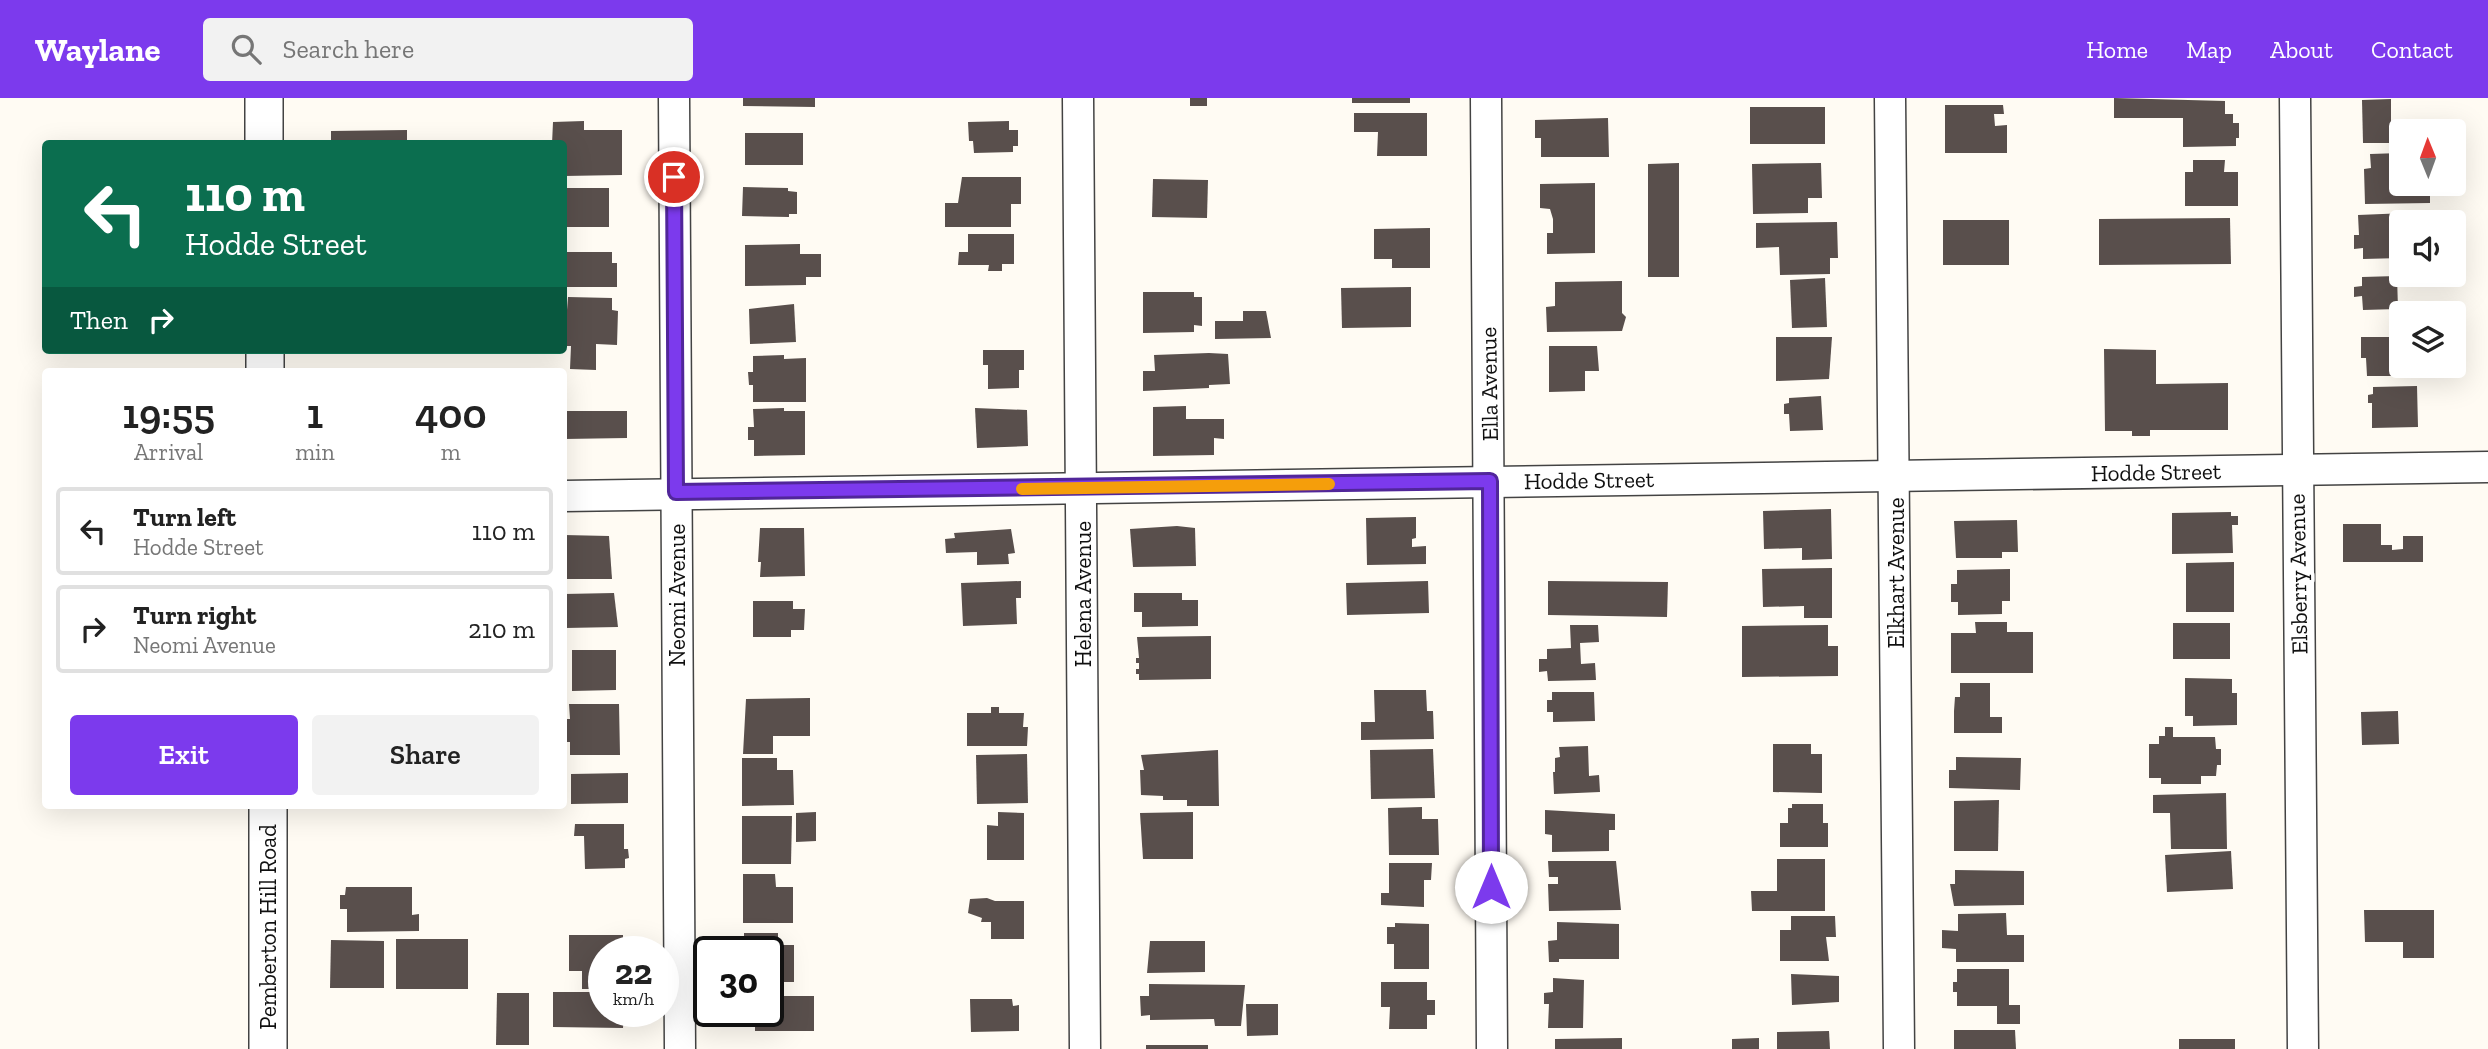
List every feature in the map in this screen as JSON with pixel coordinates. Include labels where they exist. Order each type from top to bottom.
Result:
[{"type":"street","points":[[264,98],[264,140]]},
{"type":"street","name":"Neomi Avenue","points":[[674,98],[680,1049]]},
{"type":"street","name":"Helena Avenue","points":[[1078,98],[1085,1049]]},
{"type":"street","name":"Ella Avenue","points":[[1486,98],[1492,1049]]},
{"type":"street","name":"Elkhart Avenue","points":[[1890,98],[1899,1049]]},
{"type":"street","name":"Elsberry Avenue","points":[[2295,98],[2302,1049]]},
{"type":"street","name":"Hodde Street","points":[[567,496],[676,492],[2488,467]]},
{"type":"street","name":"Pemberton Hill Road","points":[[268,809],[268,1049]]},
{"type":"building","points":[[743,98],[815,98],[815,107],[743,106]]},
{"type":"building","points":[[1190,98],[1207,98],[1207,106],[1190,106]]},
{"type":"building","points":[[1352,98],[1410,98],[1410,103],[1352,103]]},
{"type":"building","points":[[2114,98],[2225,101],[2225,114],[2233,114],[2233,123],[2239,123],[2239,138],[2236,138],[2236,146],[2183,147],[2183,118],[2114,118]]},
{"type":"building","points":[[2391,99],[2389,143],[2363,143],[2362,100]]},
{"type":"building","points":[[1945,105],[2003,105],[2004,114],[1994,114],[1995,126],[2007,125],[2007,153],[1945,153]]},
{"type":"building","points":[[1750,107],[1825,107],[1825,144],[1750,144]]},
{"type":"building","points":[[1354,113],[1427,113],[1427,156],[1377,156],[1378,132],[1354,132]]},
{"type":"building","points":[[1608,118],[1609,157],[1541,157],[1541,138],[1535,138],[1535,120]]},
{"type":"building","points":[[584,121],[584,130],[622,130],[622,175],[567,176],[567,140],[552,140],[553,122]]},
{"type":"building","points":[[1009,121],[1009,130],[1018,130],[1018,146],[1013,146],[1013,152],[974,153],[973,141],[969,141],[968,122]]},
{"type":"building","points":[[407,130],[407,140],[331,140],[331,131]]},
{"type":"building","points":[[745,133],[803,133],[803,165],[745,165]]},
{"type":"building","points":[[2389,153],[2389,196],[2430,196],[2430,203],[2365,204],[2364,169],[2371,168],[2370,154]]},
{"type":"building","points":[[2193,160],[2225,160],[2224,172],[2238,172],[2238,206],[2185,206],[2185,172],[2193,172]]},
{"type":"building","points":[[1679,163],[1679,277],[1648,277],[1648,164]]},
{"type":"building","points":[[1821,163],[1822,198],[1808,198],[1808,213],[1753,214],[1752,164]]},
{"type":"building","points":[[962,177],[1021,177],[1021,204],[1011,204],[1011,227],[945,227],[945,203],[958,203]]},
{"type":"building","points":[[1153,179],[1208,180],[1207,218],[1152,217]]},
{"type":"building","points":[[1595,183],[1595,253],[1547,254],[1547,233],[1553,233],[1553,219],[1550,209],[1540,208],[1540,184]]},
{"type":"building","points":[[743,187],[788,188],[788,191],[797,192],[797,214],[789,214],[789,217],[742,216]]},
{"type":"building","points":[[567,188],[609,188],[609,227],[567,227]]},
{"type":"building","points":[[2389,214],[2389,258],[2363,259],[2363,248],[2354,249],[2354,235],[2359,235],[2358,215]]},
{"type":"building","points":[[2230,218],[2231,264],[2099,265],[2099,219]]},
{"type":"building","points":[[1943,220],[2009,220],[2009,265],[1943,265]]},
{"type":"building","points":[[1837,222],[1838,258],[1830,258],[1830,274],[1780,275],[1779,247],[1756,248],[1756,223]]},
{"type":"building","points":[[1430,228],[1430,268],[1392,268],[1392,259],[1374,259],[1374,229]]},
{"type":"building","points":[[968,234],[1014,234],[1014,264],[1002,264],[1002,271],[988,271],[989,265],[958,265],[959,252],[968,252]]},
{"type":"building","points":[[800,244],[800,254],[821,254],[821,277],[806,277],[806,285],[745,286],[745,245]]},
{"type":"building","points":[[567,252],[612,252],[612,263],[617,263],[617,287],[567,287]]},
{"type":"building","points":[[2389,276],[2389,287],[2397,287],[2398,301],[2389,301],[2389,309],[2363,310],[2362,296],[2354,297],[2354,287],[2362,286],[2362,277]]},
{"type":"building","points":[[1825,278],[1827,327],[1792,328],[1790,280]]},
{"type":"building","points":[[1622,281],[1622,313],[1626,317],[1622,331],[1547,332],[1546,307],[1555,306],[1555,282]]},
{"type":"building","points":[[1411,287],[1411,327],[1342,328],[1341,288]]},
{"type":"building","points":[[1143,292],[1194,292],[1194,297],[1202,297],[1202,326],[1194,325],[1194,332],[1143,333]]},
{"type":"building","points":[[568,297],[612,298],[612,310],[618,311],[617,345],[596,344],[596,370],[570,369],[571,346],[567,346]]},
{"type":"building","points":[[794,304],[796,342],[750,344],[749,309]]},
{"type":"building","points":[[1243,311],[1266,311],[1271,338],[1215,339],[1215,321],[1243,321]]},
{"type":"building","points":[[1776,337],[1832,337],[1829,379],[1776,381]]},
{"type":"building","points":[[2361,337],[2389,337],[2389,376],[2367,376],[2366,358],[2361,358]]},
{"type":"building","points":[[1549,346],[1597,346],[1599,371],[1585,371],[1585,391],[1549,392]]},
{"type":"building","points":[[2104,349],[2156,350],[2156,384],[2228,383],[2228,430],[2150,430],[2150,436],[2132,436],[2132,431],[2105,431]]},
{"type":"building","points":[[983,350],[1024,350],[1024,370],[1019,370],[1019,388],[988,389],[988,365],[983,365]]},
{"type":"building","points":[[1228,354],[1230,384],[1209,385],[1209,388],[1143,391],[1143,371],[1155,371],[1154,355]]},
{"type":"building","points":[[784,355],[784,359],[806,358],[806,402],[753,402],[753,385],[749,385],[748,372],[753,372],[753,356]]},
{"type":"building","points":[[2417,386],[2418,427],[2372,428],[2372,403],[2368,403],[2368,395],[2373,394],[2373,387]]},
{"type":"building","points":[[1821,396],[1823,430],[1790,431],[1789,414],[1784,414],[1784,404],[1789,403],[1789,398]]},
{"type":"building","points":[[1186,406],[1186,419],[1224,419],[1224,439],[1214,438],[1214,455],[1153,456],[1153,407]]},
{"type":"building","points":[[784,408],[784,411],[805,411],[805,455],[754,456],[754,440],[748,440],[748,427],[754,427],[753,409]]},
{"type":"building","points":[[975,408],[1027,410],[1028,446],[977,448]]},
{"type":"building","points":[[567,411],[627,411],[627,438],[567,439]]},
{"type":"building","points":[[1831,509],[1832,559],[1802,560],[1802,548],[1764,549],[1763,511]]},
{"type":"building","points":[[2231,512],[2231,516],[2238,516],[2238,525],[2232,525],[2233,553],[2172,554],[2172,513]]},
{"type":"building","points":[[1416,517],[1416,538],[1412,539],[1412,547],[1426,546],[1426,564],[1367,565],[1366,518]]},
{"type":"building","points":[[2017,520],[2018,552],[2002,552],[2002,558],[1956,558],[1954,521]]},
{"type":"building","points":[[2343,524],[2381,524],[2381,545],[2392,545],[2392,550],[2403,549],[2403,536],[2423,536],[2423,562],[2343,562]]},
{"type":"building","points":[[1177,526],[1195,528],[1196,566],[1133,567],[1130,529]]},
{"type":"building","points":[[760,528],[804,528],[805,576],[760,577]]},
{"type":"building","points":[[1011,529],[1015,553],[1008,554],[1009,564],[977,565],[977,552],[946,553],[945,539],[955,538],[954,533]]},
{"type":"building","points":[[567,535],[609,536],[612,579],[567,579]]},
{"type":"building","points":[[2234,562],[2234,612],[2186,612],[2186,563]]},
{"type":"building","points":[[1832,568],[1832,618],[1804,618],[1804,606],[1763,607],[1762,569]]},
{"type":"building","points":[[2010,569],[2010,601],[2002,601],[2002,614],[1958,615],[1958,602],[1951,602],[1951,584],[1957,584],[1957,570]]},
{"type":"building","points":[[1021,581],[1021,598],[1016,598],[1017,624],[963,626],[961,583]]},
{"type":"building","points":[[1428,581],[1429,613],[1347,615],[1346,583]]},
{"type":"building","points":[[1548,581],[1668,582],[1667,617],[1548,615]]},
{"type":"building","points":[[614,593],[618,627],[567,628],[567,594]]},
{"type":"building","points":[[1134,593],[1182,593],[1182,600],[1198,600],[1198,626],[1142,627],[1142,612],[1134,612]]},
{"type":"building","points":[[753,601],[793,601],[793,609],[805,609],[804,630],[791,630],[791,637],[753,637]]},
{"type":"building","points":[[1975,622],[2007,622],[2007,632],[2033,632],[2033,673],[1951,673],[1951,633],[1976,633]]},
{"type":"building","points":[[2173,623],[2230,623],[2230,659],[2173,659]]},
{"type":"building","points":[[1570,625],[1598,625],[1599,642],[1580,643],[1581,664],[1595,663],[1596,680],[1548,681],[1547,671],[1539,672],[1539,659],[1547,659],[1547,649],[1571,648]]},
{"type":"building","points":[[1828,625],[1828,646],[1838,646],[1838,676],[1742,677],[1742,626]]},
{"type":"building","points":[[1211,636],[1211,679],[1139,680],[1139,674],[1136,674],[1136,669],[1139,669],[1139,663],[1136,663],[1136,658],[1139,658],[1137,637]]},
{"type":"building","points":[[572,650],[616,650],[616,690],[572,691]]},
{"type":"building","points":[[2185,678],[2232,679],[2232,693],[2237,693],[2237,725],[2193,726],[2193,716],[2185,716]]},
{"type":"building","points":[[1960,683],[1990,683],[1990,717],[2002,717],[2002,733],[1954,733],[1955,697],[1960,697]]},
{"type":"building","points":[[1374,690],[1426,690],[1427,711],[1433,711],[1434,739],[1361,740],[1361,722],[1375,722]]},
{"type":"building","points":[[1552,692],[1594,692],[1595,721],[1553,722],[1553,712],[1547,712],[1547,700],[1552,700]]},
{"type":"building","points":[[810,698],[810,736],[773,736],[773,754],[743,754],[746,699]]},
{"type":"building","points":[[569,704],[619,704],[620,755],[570,755],[567,719],[570,719]]},
{"type":"building","points":[[991,707],[999,707],[999,713],[1024,713],[1023,727],[1028,727],[1027,746],[967,746],[967,713],[991,713]]},
{"type":"building","points":[[2398,711],[2399,744],[2362,745],[2361,712]]},
{"type":"building","points":[[2165,727],[2173,727],[2173,737],[2215,737],[2216,749],[2221,749],[2221,765],[2217,765],[2216,776],[2201,776],[2201,784],[2161,784],[2161,778],[2149,778],[2149,744],[2159,744],[2159,736],[2165,736]]},
{"type":"building","points":[[1773,744],[1811,744],[1811,754],[1822,754],[1822,793],[1773,792]]},
{"type":"building","points":[[1588,746],[1589,776],[1599,775],[1600,792],[1554,794],[1553,772],[1555,758],[1560,757],[1559,747]]},
{"type":"building","points":[[1433,749],[1435,798],[1371,799],[1370,750]]},
{"type":"building","points":[[1218,750],[1219,806],[1187,806],[1187,800],[1163,800],[1163,796],[1141,795],[1140,770],[1144,770],[1141,755]]},
{"type":"building","points":[[1027,754],[1028,803],[977,804],[976,755]]},
{"type":"building","points":[[1956,757],[2021,758],[2020,790],[1949,788],[1949,770],[1956,770]]},
{"type":"building","points":[[742,758],[777,758],[777,770],[793,770],[794,805],[742,806]]},
{"type":"building","points":[[628,773],[628,803],[571,804],[571,774]]},
{"type":"building","points":[[2226,793],[2227,849],[2171,849],[2170,813],[2153,813],[2153,795]]},
{"type":"building","points":[[1999,800],[1998,851],[1954,851],[1954,801]]},
{"type":"building","points":[[1792,804],[1823,804],[1823,823],[1828,823],[1828,847],[1780,847],[1780,823],[1788,823],[1788,808],[1792,808]]},
{"type":"building","points":[[1422,807],[1422,819],[1438,819],[1439,855],[1389,855],[1388,808]]},
{"type":"building","points":[[1545,810],[1615,814],[1615,830],[1609,830],[1609,851],[1552,852],[1552,835],[1545,834]]},
{"type":"building","points":[[816,812],[816,841],[796,842],[796,813]]},
{"type":"building","points":[[998,812],[1024,813],[1024,860],[987,860],[987,825],[998,826]]},
{"type":"building","points":[[1193,812],[1193,859],[1143,859],[1140,813]]},
{"type":"building","points":[[742,816],[792,816],[791,864],[742,864]]},
{"type":"building","points":[[575,824],[624,824],[624,849],[628,849],[629,858],[625,859],[625,868],[585,869],[584,836],[574,836]]},
{"type":"building","points":[[2231,851],[2233,889],[2167,892],[2165,855]]},
{"type":"building","points":[[1777,859],[1825,859],[1825,911],[1752,911],[1751,891],[1777,891]]},
{"type":"building","points":[[1548,861],[1616,861],[1621,910],[1549,911],[1548,884],[1558,884],[1558,877],[1549,877]]},
{"type":"building","points":[[1389,863],[1432,863],[1431,880],[1424,880],[1424,907],[1381,905],[1381,893],[1389,893]]},
{"type":"building","points":[[1955,870],[2024,871],[2024,905],[1954,906],[1950,884],[1955,884]]},
{"type":"building","points":[[743,874],[775,874],[776,887],[793,887],[793,923],[743,923]]},
{"type":"building","points":[[346,887],[412,887],[412,915],[419,914],[419,931],[347,932],[347,909],[340,909],[340,895],[345,895]]},
{"type":"building","points":[[987,898],[995,901],[1024,901],[1024,939],[991,939],[991,922],[981,922],[982,918],[968,913],[970,899]]},
{"type":"building","points":[[2364,910],[2434,910],[2434,958],[2403,958],[2403,942],[2365,942]]},
{"type":"building","points":[[2006,913],[2007,935],[2024,935],[2024,962],[1956,962],[1956,949],[1942,948],[1942,930],[1958,931],[1958,914]]},
{"type":"building","points":[[1791,916],[1835,916],[1836,937],[1826,937],[1829,961],[1780,961],[1780,930],[1791,930]]},
{"type":"building","points":[[1557,922],[1619,924],[1619,959],[1559,959],[1559,962],[1549,962],[1548,941],[1557,940]]},
{"type":"building","points":[[1395,923],[1429,924],[1429,969],[1394,969],[1394,944],[1387,944],[1387,927],[1395,927]]},
{"type":"building","points":[[744,933],[778,933],[778,936],[744,936]]},
{"type":"building","points":[[569,935],[623,935],[588,936],[588,989],[582,989],[582,971],[569,971]]},
{"type":"building","points":[[396,939],[468,939],[468,989],[396,989]]},
{"type":"building","points":[[331,940],[384,941],[384,988],[330,988]]},
{"type":"building","points":[[1150,941],[1205,941],[1205,972],[1147,973]]},
{"type":"building","points":[[784,945],[794,945],[794,982],[784,982]]},
{"type":"building","points":[[1957,969],[2009,969],[2009,1005],[2020,1005],[2020,1024],[1997,1024],[1997,1006],[1957,1006],[1957,992],[1953,992],[1953,982],[1957,982]]},
{"type":"building","points":[[1791,974],[1839,976],[1839,1002],[1792,1005]]},
{"type":"building","points":[[1553,978],[1584,980],[1583,1028],[1548,1028],[1549,1004],[1544,1004],[1544,993],[1553,992]]},
{"type":"building","points":[[1381,982],[1427,982],[1427,1000],[1435,1000],[1435,1015],[1427,1015],[1427,1029],[1389,1029],[1390,1007],[1381,1007]]},
{"type":"building","points":[[1149,984],[1245,985],[1241,1026],[1215,1026],[1214,1019],[1150,1020],[1150,1015],[1141,1016],[1140,996],[1149,996]]},
{"type":"building","points":[[553,992],[588,992],[588,1027],[623,1027],[623,1028],[553,1027]]},
{"type":"building","points":[[497,993],[529,993],[529,1045],[496,1045]]},
{"type":"building","points":[[784,996],[814,996],[814,1031],[755,1031],[755,1027],[784,1027]]},
{"type":"building","points":[[970,999],[1012,999],[1013,1006],[1019,1005],[1019,1031],[971,1032]]},
{"type":"building","points":[[1246,1004],[1278,1004],[1278,1035],[1247,1036]]},
{"type":"building","points":[[1954,1030],[2015,1030],[2016,1049],[1954,1049]]},
{"type":"building","points":[[1829,1031],[1830,1049],[1777,1049],[1777,1032]]},
{"type":"building","points":[[1622,1038],[1622,1049],[1555,1049],[1555,1039]]},
{"type":"building","points":[[1759,1038],[1759,1049],[1732,1049],[1732,1039]]},
{"type":"building","points":[[2179,1039],[2235,1039],[2235,1049],[2179,1049]]},
{"type":"building","points":[[1146,1045],[1208,1045],[1208,1049],[1146,1049]]},
{"type":"slow traffic","points":[[1022,489],[1329,484]]},
{"type":"route","points":[[674,177],[676,492],[1490,481],[1491,887]]}]
